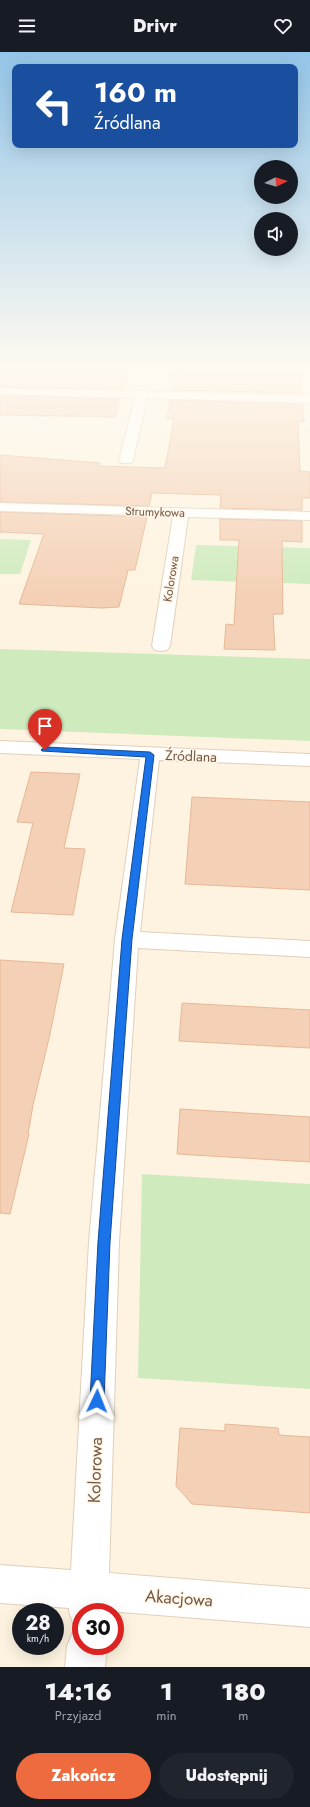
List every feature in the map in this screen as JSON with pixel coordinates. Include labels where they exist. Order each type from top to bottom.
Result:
[{"type":"street","points":[[126,460],[130,444]]},
{"type":"street","name":"Strumykowa","points":[[0,507],[310,516]]},
{"type":"street","name":"Kolorowa","points":[[161,646],[181,512]]},
{"type":"street","name":"Źródlana","points":[[0,747],[150,755],[310,760]]},
{"type":"street","name":"Kolorowa","points":[[89,1602],[104,1242],[127,939],[150,755]]},
{"type":"street","points":[[127,939],[310,949]]},
{"type":"street","name":"Akacjowa","points":[[0,1584],[89,1602],[310,1608]]},
{"type":"street","points":[[86,1667],[87,1655]]},
{"type":"green space","points":[[0,539],[31,540],[20,574],[0,574]]},
{"type":"green space","points":[[196,545],[310,548],[310,584],[191,580]]},
{"type":"green space","points":[[0,649],[310,659],[310,741],[0,729]]},
{"type":"green space","points":[[142,1174],[310,1184],[310,1389],[138,1378]]},
{"type":"building","points":[[169,444],[299,444],[300,471],[310,472],[310,498],[302,498],[302,510],[220,508],[221,495],[152,493],[149,506],[0,502],[0,455],[100,463],[99,466],[165,468]]},
{"type":"building","points":[[0,512],[147,517],[135,570],[128,570],[119,607],[102,608],[19,604],[44,534],[0,532]]},
{"type":"building","points":[[220,519],[302,521],[302,542],[282,541],[283,614],[273,614],[275,650],[224,649],[226,624],[234,625],[239,540],[220,540]]},
{"type":"building","points":[[31,772],[80,774],[64,848],[85,849],[73,915],[11,912],[33,823],[17,822]]},
{"type":"building","points":[[192,797],[310,802],[310,890],[185,884]]},
{"type":"building","points":[[0,960],[64,964],[50,1034],[33,1105],[29,1134],[10,1214],[0,1213]]},
{"type":"building","points":[[182,1003],[310,1010],[310,1048],[179,1041]]},
{"type":"building","points":[[180,1109],[310,1117],[310,1162],[177,1154]]},
{"type":"building","points":[[225,1424],[278,1428],[279,1435],[310,1437],[310,1513],[192,1504],[176,1486],[180,1428],[225,1431]]},
{"type":"route","points":[[45,750],[150,755],[127,939],[104,1242],[97,1401]]}]
